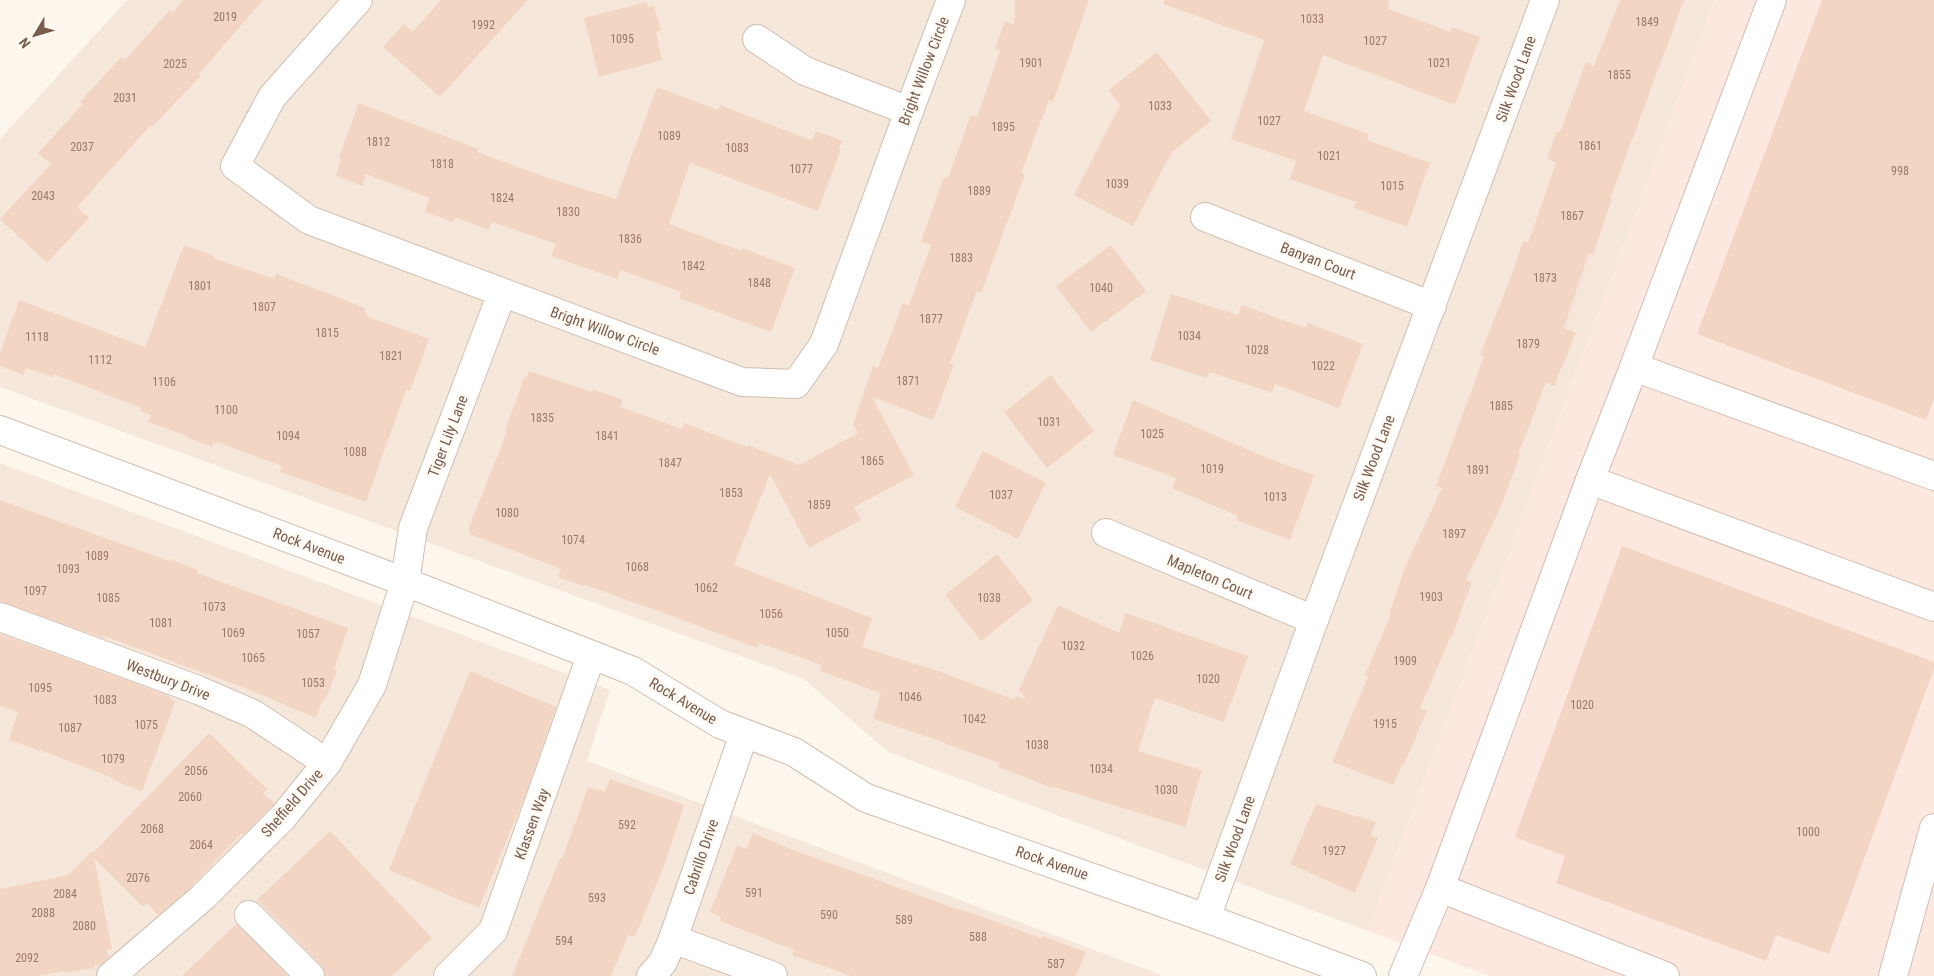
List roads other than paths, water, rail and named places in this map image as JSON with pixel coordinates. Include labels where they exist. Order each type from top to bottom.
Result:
[{"type":"street","name":"Bright Willow Circle","points":[[358,0],[272,97],[235,166],[309,220],[742,382],[796,384],[824,344],[908,112],[951,0]]},
{"type":"street","name":"Silk Wood Lane","points":[[1206,918],[1314,620],[1545,0]]},
{"type":"street","points":[[1402,976],[1440,888],[1590,480],[1772,0]]},
{"type":"street","points":[[756,39],[805,71],[908,112]]},
{"type":"street","name":"Banyan Court","points":[[1205,217],[1432,306]]},
{"type":"street","name":"Tiger Lily Lane","points":[[404,582],[413,528],[502,293]]},
{"type":"street","points":[[1634,367],[1934,476]]},
{"type":"street","name":"Rock Avenue","points":[[0,430],[404,582],[633,671],[720,724],[794,752],[866,798],[1206,918],[1362,976]]},
{"type":"street","points":[[1590,480],[1934,607]]},
{"type":"street","name":"Mapleton Court","points":[[1106,533],[1314,620]]},
{"type":"street","name":"Sheffield Drive","points":[[111,976],[210,890],[284,817],[327,763],[372,685],[404,582]]},
{"type":"street","name":"Westbury Drive","points":[[0,616],[198,690],[253,714],[327,763]]},
{"type":"street","name":"Klassen Way","points":[[448,976],[494,931],[591,656]]},
{"type":"street","name":"Cabrillo Drive","points":[[651,976],[663,962],[673,938],[744,734]]},
{"type":"street","points":[[1893,976],[1934,828]]},
{"type":"street","points":[[1440,888],[1665,976]]},
{"type":"street","points":[[249,915],[310,976]]},
{"type":"street","points":[[673,938],[773,976]]}]
